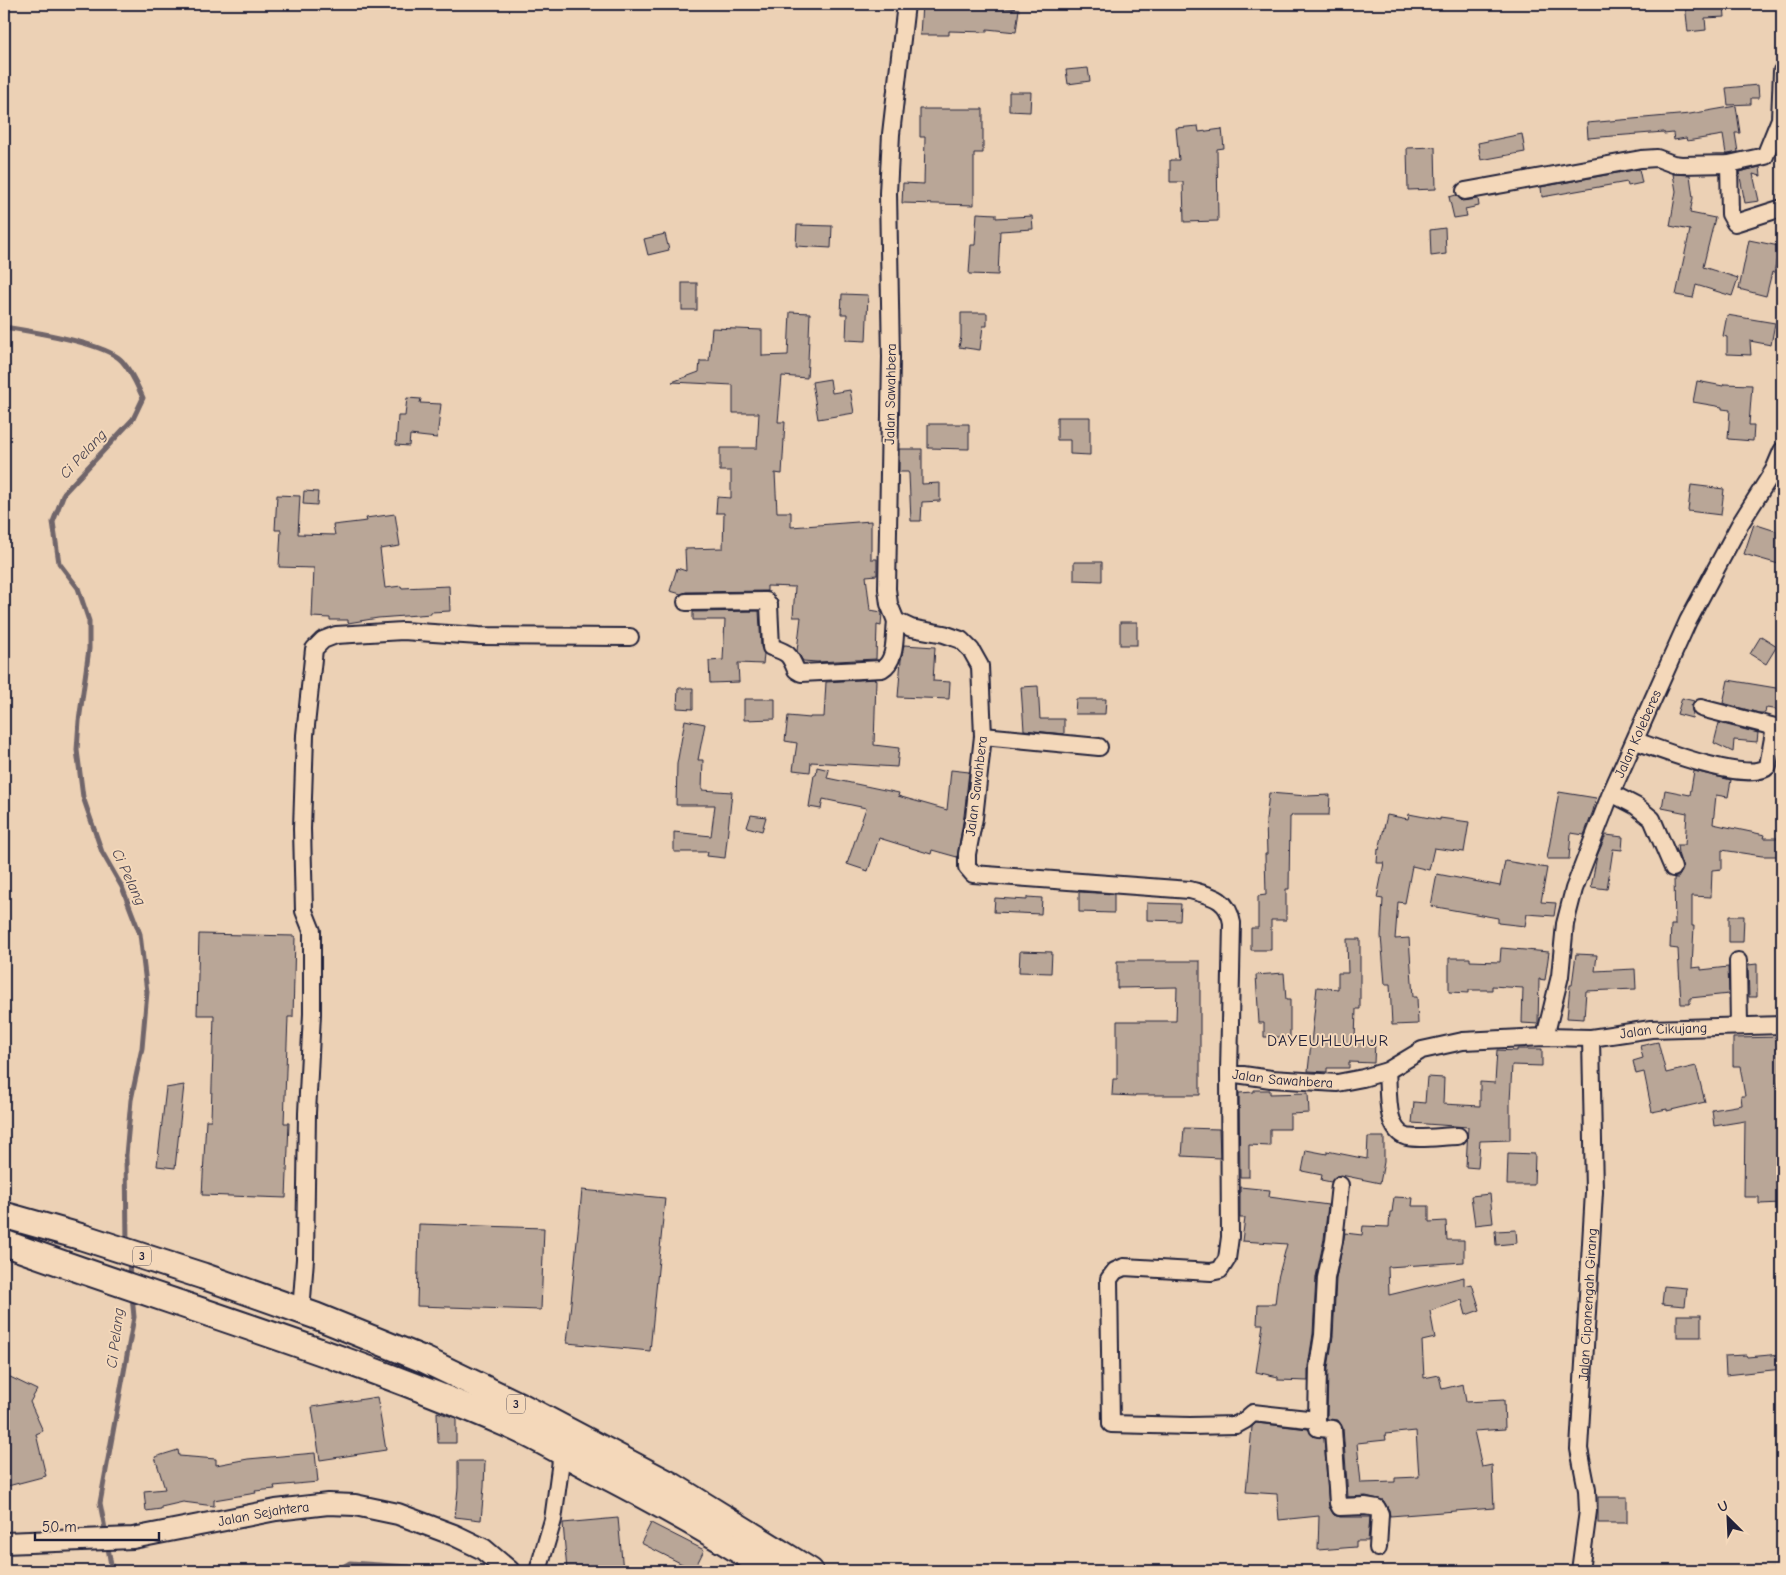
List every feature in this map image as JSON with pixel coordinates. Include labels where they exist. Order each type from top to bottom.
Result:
[{"type":"main road","name":"3","points":[[4,1215],[82,1237],[203,1276],[316,1316],[425,1360],[523,1407],[665,1494],[810,1571]]},
{"type":"main road","name":"3","points":[[4,1243],[75,1269],[196,1308],[418,1388],[512,1427],[562,1453],[665,1494],[772,1571]]},
{"type":"street","name":"Jalan Sawahbera","points":[[906,4],[891,134],[888,194],[891,357],[887,589],[889,604],[896,621],[911,628],[944,634],[961,640],[971,650],[980,666],[983,736],[974,818],[967,854],[967,867],[972,874],[1190,890],[1218,898],[1225,905],[1232,923],[1230,1073],[1270,1079],[1338,1083],[1363,1078],[1387,1070],[1422,1050],[1434,1047],[1463,1042],[1545,1037]]},
{"type":"street","points":[[1465,191],[1641,159],[1657,158],[1681,165],[1729,164],[1762,157],[1767,152],[1780,119],[1782,72]]},
{"type":"street","points":[[1729,164],[1730,214],[1736,223],[1780,209]]},
{"type":"street","name":"Jalan Koleberes","points":[[1545,1037],[1560,976],[1565,924],[1574,889],[1611,793],[1636,741],[1688,621],[1740,524],[1774,470],[1782,451]]},
{"type":"street","points":[[686,602],[766,601],[769,605],[771,647],[787,652],[796,670],[801,673],[882,669],[890,662],[893,652],[896,621]]},
{"type":"street","points":[[301,1312],[305,1259],[312,1014],[312,931],[304,911],[302,829],[305,735],[314,649],[323,640],[336,635],[403,631],[479,636],[630,637]]},
{"type":"street","points":[[1636,741],[1706,765],[1748,772],[1762,770],[1768,766],[1779,727],[1701,708]]},
{"type":"street","points":[[983,736],[1100,747]]},
{"type":"street","points":[[1611,793],[1636,806],[1652,820],[1673,868]]},
{"type":"street","points":[[1738,961],[1739,1025]]},
{"type":"street","name":"Jalan Cikujang","points":[[1545,1037],[1591,1038],[1651,1029],[1782,1025]]},
{"type":"street","name":"Jalan Cipanengah Girang","points":[[1580,1571],[1588,1511],[1587,1490],[1579,1449],[1594,1192],[1591,1038]]},
{"type":"street","points":[[1387,1070],[1391,1122],[1397,1131],[1407,1137],[1458,1136]]},
{"type":"street","points":[[1230,1073],[1230,1237],[1228,1259],[1220,1270],[1211,1272],[1124,1267],[1114,1271],[1109,1279],[1111,1424],[1236,1425],[1254,1413],[1316,1420]]},
{"type":"street","points":[[1340,1185],[1334,1241],[1326,1278],[1323,1335],[1318,1367],[1316,1420],[1318,1428],[1333,1429],[1338,1504],[1340,1507],[1365,1506],[1377,1508],[1380,1514],[1378,1548]]},
{"type":"street","points":[[538,1571],[553,1520],[562,1453]]},
{"type":"street","name":"Jalan Sejahtera","points":[[4,1543],[133,1538],[276,1510],[328,1504],[355,1505],[398,1514],[454,1535],[483,1549],[509,1571]]},
{"type":"building","points":[[922,4],[988,4],[988,6],[1019,9],[1016,32],[987,29],[987,32],[949,31],[949,35],[920,35]]},
{"type":"building","points":[[1685,4],[1724,4],[1725,17],[1705,18],[1706,30],[1688,32]]},
{"type":"building","points":[[1088,68],[1090,81],[1068,84],[1066,70]]},
{"type":"building","points":[[1758,85],[1759,98],[1751,98],[1751,104],[1728,105],[1726,88]]},
{"type":"building","points":[[1009,92],[1031,92],[1030,112],[1009,111]]},
{"type":"building","points":[[1736,106],[1740,133],[1735,133],[1738,152],[1726,154],[1723,135],[1687,141],[1686,138],[1674,140],[1673,133],[1664,134],[1664,132],[1588,138],[1587,123],[1690,114]]},
{"type":"building","points":[[920,109],[983,109],[983,153],[974,153],[974,205],[902,203],[903,183],[924,184],[925,137],[920,137]]},
{"type":"building","points":[[1198,126],[1199,132],[1222,129],[1224,148],[1217,149],[1218,221],[1184,222],[1183,182],[1170,182],[1170,160],[1179,160],[1176,128]]},
{"type":"building","points":[[1522,134],[1525,152],[1481,160],[1478,143]]},
{"type":"building","points":[[1435,147],[1436,189],[1408,190],[1407,148]]},
{"type":"building","points":[[1760,167],[1761,176],[1753,174],[1759,201],[1745,203],[1739,172]]},
{"type":"building","points":[[1639,169],[1642,183],[1628,186],[1627,182],[1542,197],[1541,187]]},
{"type":"building","points":[[1673,174],[1690,175],[1693,198],[1690,213],[1715,218],[1703,267],[1738,278],[1732,296],[1696,285],[1693,298],[1676,295],[1690,230],[1670,226],[1676,191]]},
{"type":"building","points":[[1456,195],[1462,201],[1478,199],[1479,206],[1465,209],[1467,216],[1454,218],[1449,197]]},
{"type":"building","points":[[977,213],[996,214],[996,218],[1032,216],[1033,229],[1000,231],[998,275],[969,274],[971,245],[975,245]]},
{"type":"building","points":[[797,225],[832,226],[831,248],[796,246]]},
{"type":"building","points":[[1445,228],[1446,254],[1431,256],[1430,230]]},
{"type":"building","points":[[665,234],[669,250],[648,255],[644,239]]},
{"type":"building","points":[[1749,240],[1779,246],[1774,273],[1772,272],[1766,296],[1739,289]]},
{"type":"building","points":[[682,283],[697,283],[697,310],[682,310]]},
{"type":"building","points":[[842,294],[868,295],[866,341],[846,340],[847,314],[841,314]]},
{"type":"building","points":[[790,312],[810,313],[807,378],[782,376],[778,422],[785,422],[782,474],[775,473],[777,512],[791,512],[791,527],[871,521],[871,559],[877,559],[877,575],[866,576],[870,610],[882,612],[881,626],[877,625],[876,659],[803,661],[797,651],[801,617],[793,617],[795,587],[767,586],[767,591],[686,592],[681,594],[670,591],[677,568],[686,571],[685,549],[723,548],[724,513],[716,513],[717,497],[731,498],[731,471],[720,471],[720,448],[757,448],[759,413],[733,413],[733,385],[672,382],[699,372],[700,361],[709,361],[712,328],[762,330],[762,356],[788,355]]},
{"type":"building","points":[[961,313],[987,313],[987,326],[983,326],[980,350],[959,347]]},
{"type":"building","points":[[1727,315],[1775,323],[1771,345],[1750,341],[1751,355],[1727,354],[1727,337],[1723,336]]},
{"type":"building","points":[[830,379],[832,393],[850,390],[854,413],[818,419],[812,382]]},
{"type":"building","points":[[1697,381],[1723,386],[1724,384],[1752,385],[1749,425],[1754,425],[1753,441],[1728,439],[1730,410],[1693,402]]},
{"type":"building","points":[[407,398],[421,399],[420,403],[441,404],[437,438],[410,435],[409,446],[396,445],[398,416],[405,416]]},
{"type":"building","points":[[1057,417],[1090,417],[1090,455],[1070,454],[1070,440],[1057,440]]},
{"type":"building","points":[[928,424],[969,424],[969,449],[928,448]]},
{"type":"building","points":[[899,449],[922,449],[922,484],[940,483],[940,501],[922,502],[921,521],[911,521],[909,474],[908,472],[899,472]]},
{"type":"building","points":[[1691,485],[1724,489],[1721,515],[1688,511]]},
{"type":"building","points":[[304,491],[318,492],[317,505],[303,504]]},
{"type":"building","points":[[277,495],[300,496],[298,534],[335,535],[333,525],[367,521],[366,518],[395,514],[400,546],[380,549],[385,588],[449,586],[450,611],[348,623],[348,620],[312,617],[314,568],[279,567],[281,530],[275,530]]},
{"type":"building","points":[[1754,524],[1782,533],[1782,565],[1744,554]]},
{"type":"building","points":[[1074,562],[1102,562],[1102,581],[1074,580]]},
{"type":"building","points":[[759,611],[761,647],[764,654],[763,664],[738,663],[739,682],[710,683],[709,661],[723,660],[725,620],[693,620],[693,612]]},
{"type":"building","points":[[1120,622],[1137,622],[1137,645],[1120,645]]},
{"type":"building","points":[[1761,636],[1777,646],[1766,664],[1750,654]]},
{"type":"building","points":[[904,645],[935,647],[933,681],[950,682],[949,699],[898,697]]},
{"type":"building","points":[[876,679],[874,745],[899,748],[897,767],[811,762],[810,772],[793,770],[797,743],[785,741],[788,716],[824,717],[826,682]]},
{"type":"building","points":[[1728,680],[1782,689],[1782,710],[1766,708],[1765,713],[1759,713],[1723,703]]},
{"type":"building","points":[[1038,686],[1040,719],[1064,719],[1064,734],[1024,730],[1021,687]]},
{"type":"building","points":[[678,688],[693,688],[693,709],[677,708]]},
{"type":"building","points":[[1682,698],[1694,701],[1691,706],[1692,718],[1677,714]]},
{"type":"building","points":[[744,699],[775,699],[775,719],[744,720]]},
{"type":"building","points":[[1076,699],[1106,699],[1105,714],[1075,714]]},
{"type":"building","points":[[685,720],[705,724],[698,760],[703,760],[702,790],[732,792],[725,858],[707,856],[708,852],[674,852],[674,832],[711,836],[715,805],[676,805],[677,764]]},
{"type":"building","points":[[1719,723],[1758,733],[1757,742],[1734,740],[1733,752],[1714,743]]},
{"type":"building","points":[[817,767],[829,770],[827,778],[899,793],[898,796],[947,810],[951,770],[969,772],[957,857],[932,850],[931,854],[879,838],[868,871],[847,864],[866,808],[823,799],[821,809],[809,807]]},
{"type":"building","points":[[1694,771],[1731,780],[1728,797],[1716,795],[1713,824],[1765,835],[1764,838],[1782,838],[1782,856],[1762,856],[1722,850],[1722,869],[1712,870],[1711,897],[1692,896],[1692,926],[1694,926],[1692,968],[1701,967],[1701,970],[1728,967],[1729,994],[1690,998],[1690,1004],[1681,1004],[1678,949],[1670,948],[1671,925],[1675,925],[1674,878],[1678,878],[1683,869],[1677,845],[1685,845],[1687,813],[1662,808],[1665,790],[1690,795]]},
{"type":"building","points":[[1559,792],[1596,798],[1584,835],[1571,833],[1569,859],[1547,859]]},
{"type":"building","points":[[1269,793],[1307,796],[1330,795],[1329,815],[1292,815],[1290,817],[1289,889],[1286,889],[1286,920],[1271,920],[1271,950],[1251,950],[1251,928],[1258,928],[1258,896],[1266,895],[1266,820]]},
{"type":"building","points":[[1409,814],[1440,820],[1440,818],[1469,822],[1464,852],[1434,848],[1429,870],[1412,866],[1405,903],[1398,902],[1395,939],[1409,938],[1413,997],[1417,997],[1418,1024],[1392,1025],[1390,984],[1385,984],[1381,936],[1383,899],[1377,898],[1384,863],[1377,863],[1378,849],[1387,815],[1408,819]]},
{"type":"building","points":[[751,815],[766,817],[762,831],[747,827]]},
{"type":"building","points":[[1606,835],[1623,837],[1622,850],[1613,849],[1607,889],[1591,887],[1597,856]]},
{"type":"building","points":[[1505,861],[1547,868],[1541,902],[1556,903],[1554,916],[1527,914],[1525,926],[1498,923],[1498,918],[1431,906],[1437,874],[1500,886]]},
{"type":"building","points":[[1079,892],[1114,894],[1114,913],[1079,912]]},
{"type":"building","points":[[1027,897],[1042,898],[1041,914],[994,912],[995,898],[1027,900]]},
{"type":"building","points":[[1147,903],[1181,904],[1180,921],[1147,920]]},
{"type":"building","points":[[1729,916],[1744,916],[1743,942],[1729,942]]},
{"type":"building","points":[[199,934],[295,936],[293,1017],[288,1017],[284,1123],[289,1123],[286,1198],[202,1195],[206,1120],[211,1120],[214,1015],[197,1015]]},
{"type":"building","points":[[1347,939],[1360,939],[1360,1009],[1356,1009],[1355,1040],[1375,1041],[1374,1063],[1349,1062],[1349,1068],[1327,1068],[1327,1072],[1308,1071],[1317,987],[1338,989],[1338,973],[1348,973]]},
{"type":"building","points":[[1501,948],[1549,952],[1545,980],[1539,979],[1538,1024],[1522,1023],[1523,988],[1492,986],[1492,990],[1469,990],[1469,993],[1449,992],[1449,958],[1470,958],[1470,961],[1500,962]]},
{"type":"building","points":[[1020,951],[1052,952],[1051,973],[1019,972]]},
{"type":"building","points":[[1576,954],[1597,955],[1595,971],[1635,969],[1636,989],[1586,991],[1584,1019],[1567,1018],[1570,985],[1572,985]]},
{"type":"building","points":[[1117,961],[1200,961],[1200,1095],[1112,1095],[1113,1079],[1117,1079],[1117,1021],[1176,1021],[1177,987],[1117,988]]},
{"type":"building","points":[[1757,964],[1757,997],[1749,997],[1748,965]]},
{"type":"building","points":[[1284,973],[1286,1000],[1290,1000],[1290,1037],[1264,1037],[1264,1023],[1259,1023],[1256,975]]},
{"type":"building","points":[[1782,1037],[1782,1065],[1778,1087],[1782,1086],[1782,1134],[1779,1133],[1782,1203],[1759,1204],[1759,1197],[1744,1197],[1745,1121],[1714,1126],[1712,1110],[1742,1105],[1741,1096],[1745,1096],[1740,1066],[1733,1066],[1733,1038]]},
{"type":"building","points":[[1658,1042],[1666,1073],[1696,1066],[1705,1102],[1667,1111],[1667,1109],[1652,1112],[1644,1072],[1636,1074],[1633,1061],[1643,1058],[1640,1046]]},
{"type":"building","points":[[1517,1049],[1542,1049],[1542,1066],[1512,1065],[1510,1140],[1480,1141],[1478,1168],[1466,1167],[1468,1127],[1412,1123],[1414,1102],[1425,1103],[1427,1077],[1444,1078],[1443,1104],[1480,1106],[1480,1082],[1495,1083],[1497,1050],[1517,1051]]},
{"type":"building","points":[[184,1085],[175,1168],[157,1166],[166,1088]]},
{"type":"building","points":[[1254,1090],[1270,1090],[1270,1094],[1308,1093],[1309,1113],[1290,1114],[1290,1129],[1270,1129],[1270,1146],[1249,1145],[1249,1177],[1240,1177],[1239,1093],[1254,1092]]},
{"type":"building","points":[[1184,1128],[1219,1129],[1220,1158],[1182,1156]]},
{"type":"building","points":[[1368,1137],[1384,1137],[1384,1162],[1380,1183],[1341,1175],[1336,1176],[1331,1182],[1321,1180],[1322,1175],[1302,1171],[1306,1150],[1327,1154],[1327,1151],[1367,1159]]},
{"type":"building","points":[[1508,1153],[1535,1154],[1534,1185],[1507,1185]]},
{"type":"building","points":[[1240,1187],[1270,1190],[1269,1197],[1328,1205],[1324,1239],[1316,1277],[1308,1381],[1278,1380],[1278,1377],[1256,1372],[1263,1324],[1257,1324],[1258,1304],[1275,1304],[1278,1278],[1287,1244],[1242,1241],[1245,1218],[1240,1218]]},
{"type":"building","points":[[582,1190],[665,1198],[650,1351],[567,1343]]},
{"type":"building","points":[[1490,1194],[1493,1223],[1475,1225],[1471,1196]]},
{"type":"building","points":[[1394,1197],[1413,1198],[1412,1206],[1429,1206],[1429,1222],[1446,1221],[1447,1240],[1464,1240],[1464,1262],[1388,1267],[1389,1295],[1464,1277],[1464,1286],[1472,1284],[1480,1310],[1466,1315],[1462,1300],[1430,1311],[1435,1338],[1422,1341],[1424,1378],[1439,1375],[1442,1389],[1463,1384],[1466,1402],[1504,1400],[1505,1429],[1474,1431],[1482,1467],[1492,1465],[1494,1508],[1390,1516],[1383,1500],[1366,1496],[1348,1497],[1343,1428],[1338,1420],[1327,1419],[1328,1368],[1333,1336],[1336,1279],[1345,1233],[1362,1235],[1363,1226],[1389,1227],[1390,1212],[1392,1212]],"holes":[[[1416,1431],[1419,1477],[1395,1478],[1395,1482],[1361,1483],[1357,1443],[1386,1440],[1385,1434]]]},
{"type":"building","points":[[419,1224],[544,1228],[541,1310],[417,1306]]},
{"type":"building","points":[[1516,1230],[1517,1243],[1496,1245],[1495,1231]]},
{"type":"building","points":[[1664,1286],[1687,1288],[1685,1306],[1662,1304]]},
{"type":"building","points":[[1677,1315],[1701,1315],[1701,1337],[1677,1337]]},
{"type":"building","points":[[1782,1354],[1782,1369],[1726,1375],[1725,1356],[1746,1355],[1747,1357]]},
{"type":"building","points":[[4,1374],[37,1390],[30,1402],[43,1431],[36,1434],[46,1476],[4,1487]]},
{"type":"building","points":[[377,1397],[386,1450],[320,1460],[312,1407]]},
{"type":"building","points":[[437,1412],[456,1418],[456,1443],[438,1443]]},
{"type":"building","points":[[1256,1423],[1308,1429],[1313,1436],[1324,1438],[1329,1507],[1334,1515],[1340,1517],[1370,1517],[1368,1541],[1356,1541],[1356,1547],[1318,1550],[1319,1516],[1279,1520],[1277,1494],[1246,1492],[1252,1427]]},
{"type":"building","points":[[178,1450],[179,1456],[216,1459],[216,1465],[248,1459],[315,1453],[318,1482],[274,1486],[275,1489],[255,1491],[256,1493],[214,1500],[214,1506],[183,1502],[161,1507],[161,1509],[146,1511],[144,1491],[165,1489],[155,1457]]},
{"type":"building","points":[[458,1461],[485,1461],[481,1520],[455,1517]]},
{"type":"building","points":[[1598,1497],[1627,1497],[1627,1523],[1598,1523]]},
{"type":"building","points":[[618,1518],[623,1571],[567,1571],[563,1523]]},
{"type":"building","points":[[651,1523],[704,1550],[694,1570],[641,1543]]},
{"type":"waterway","name":"Ci Pelang","points":[[4,327],[84,343],[113,355],[122,361],[129,370],[143,398],[133,419],[64,493],[53,522],[59,563],[78,588],[89,621],[89,649],[77,750],[83,797],[102,852],[122,887],[140,934],[147,992],[142,1048],[131,1100],[126,1155],[127,1245]]},
{"type":"waterway","name":"Ci Pelang","points":[[129,1259],[130,1280]]},
{"type":"waterway","name":"Ci Pelang","points":[[106,1534],[100,1503],[134,1317],[132,1296]]},
{"type":"waterway","name":"Ci Pelang","points":[[107,1542],[112,1571]]},
{"type":"waterway","name":"Ci Pelang","points":[[336,1571],[350,1563],[409,1567],[411,1571]]},
{"type":"district","name":"DAYEUHLUHUR","points":[[1328,1040]]}]
